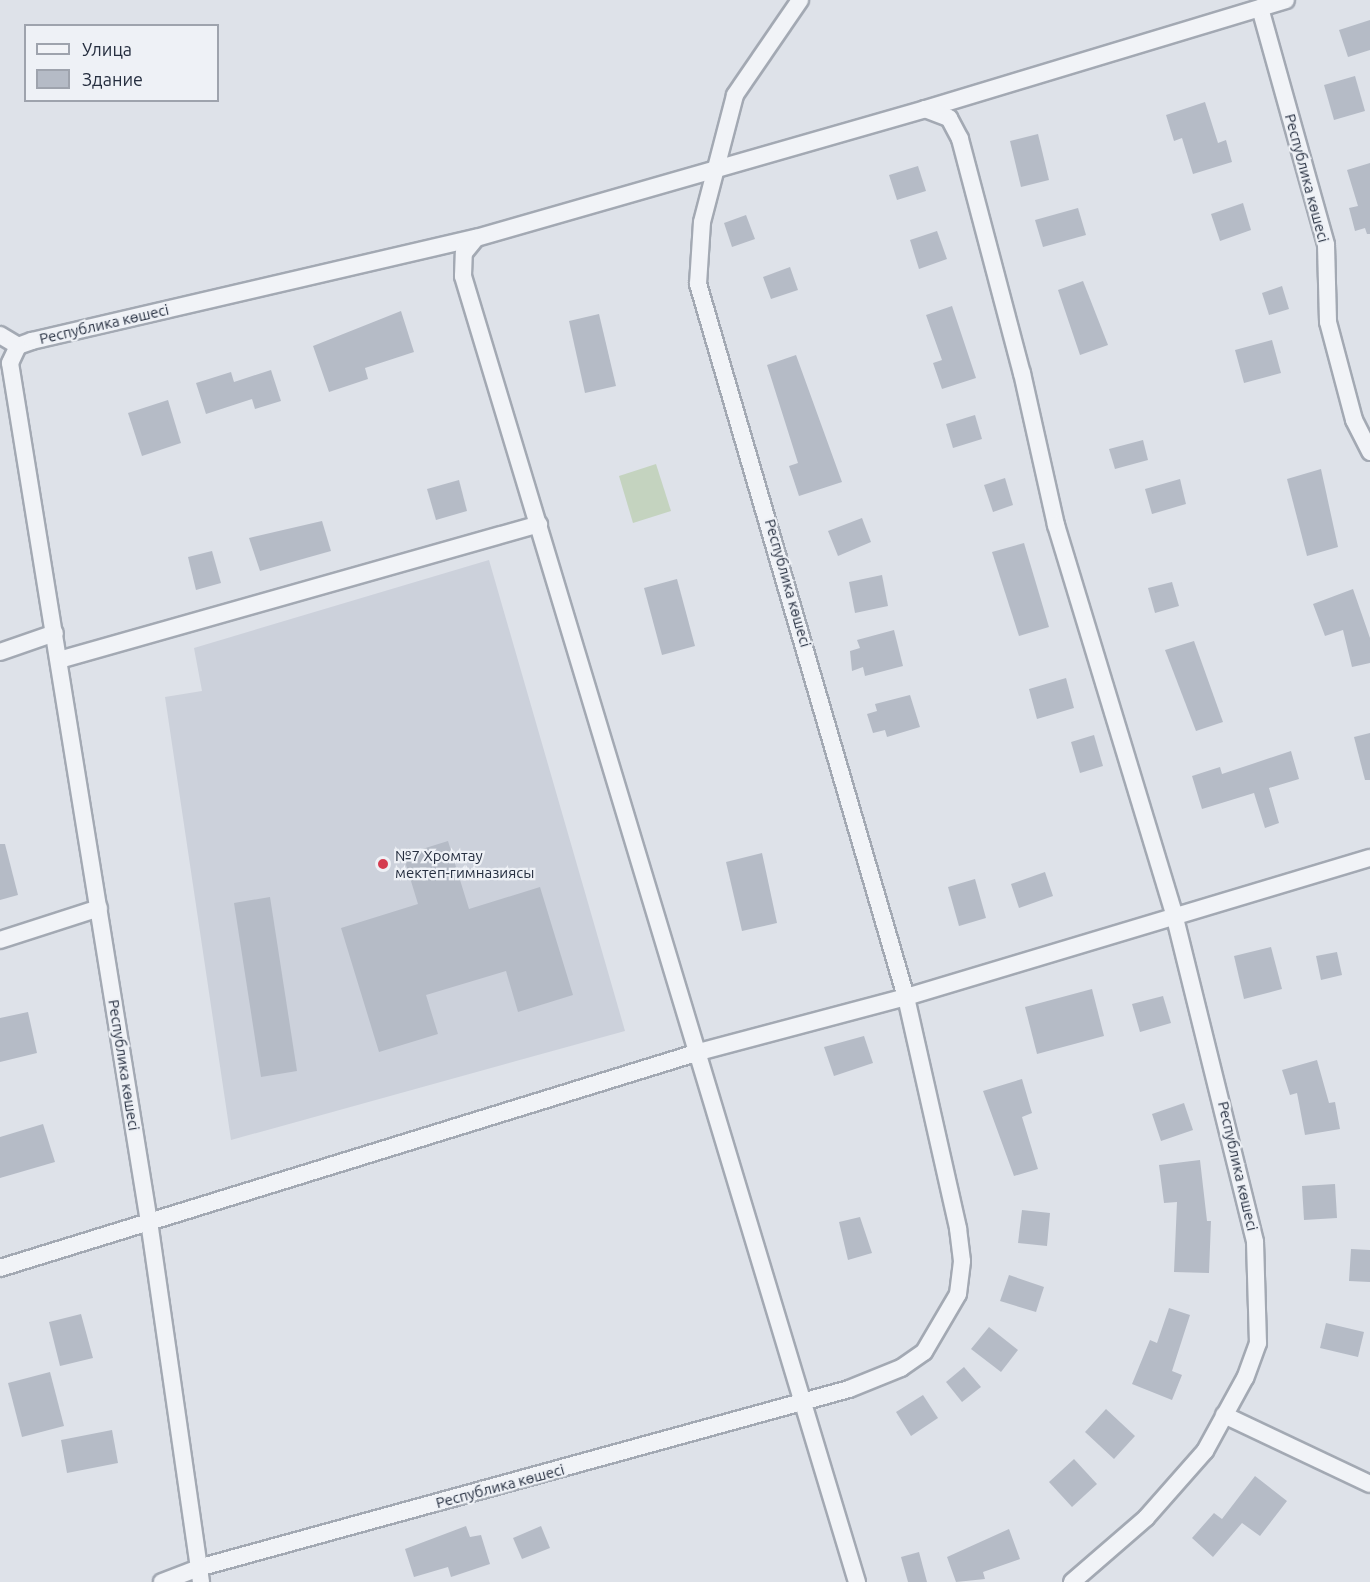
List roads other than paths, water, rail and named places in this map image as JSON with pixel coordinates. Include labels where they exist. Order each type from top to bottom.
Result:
[{"type":"street","name":"Республика көшесі","points":[[162,1582],[199,1575],[801,1404],[909,1363],[924,1352],[958,1294],[962,1261],[958,1228],[906,997],[698,284],[702,222],[714,167],[735,95],[800,0]]},
{"type":"street","points":[[714,167],[925,109],[1286,0]]},
{"type":"street","name":"Республика көшесі","points":[[1260,8],[1326,245],[1328,322],[1354,420],[1370,452]]},
{"type":"street","name":"Республика көшесі","points":[[925,109],[949,118],[960,139],[1022,373],[1056,525],[1174,914],[1255,1242],[1258,1343],[1205,1451],[1146,1518],[1072,1582]]},
{"type":"street","name":"Республика көшесі","points":[[199,1575],[149,1222],[10,363],[18,346],[476,238],[714,167]]},
{"type":"street","points":[[476,238],[464,252],[463,276],[699,1052],[801,1404],[857,1582]]},
{"type":"street","points":[[0,335],[18,346]]},
{"type":"street","points":[[59,660],[538,524]]},
{"type":"street","points":[[0,652],[55,633]]},
{"type":"street","points":[[0,1268],[699,1052],[906,997],[1174,914],[1370,858]]},
{"type":"street","points":[[0,940],[99,908]]},
{"type":"street","points":[[1224,1415],[1370,1484]]},
{"type":"place","name":"№7 Хромтау мектеп-гимназиясы","points":[[383,864]]}]
